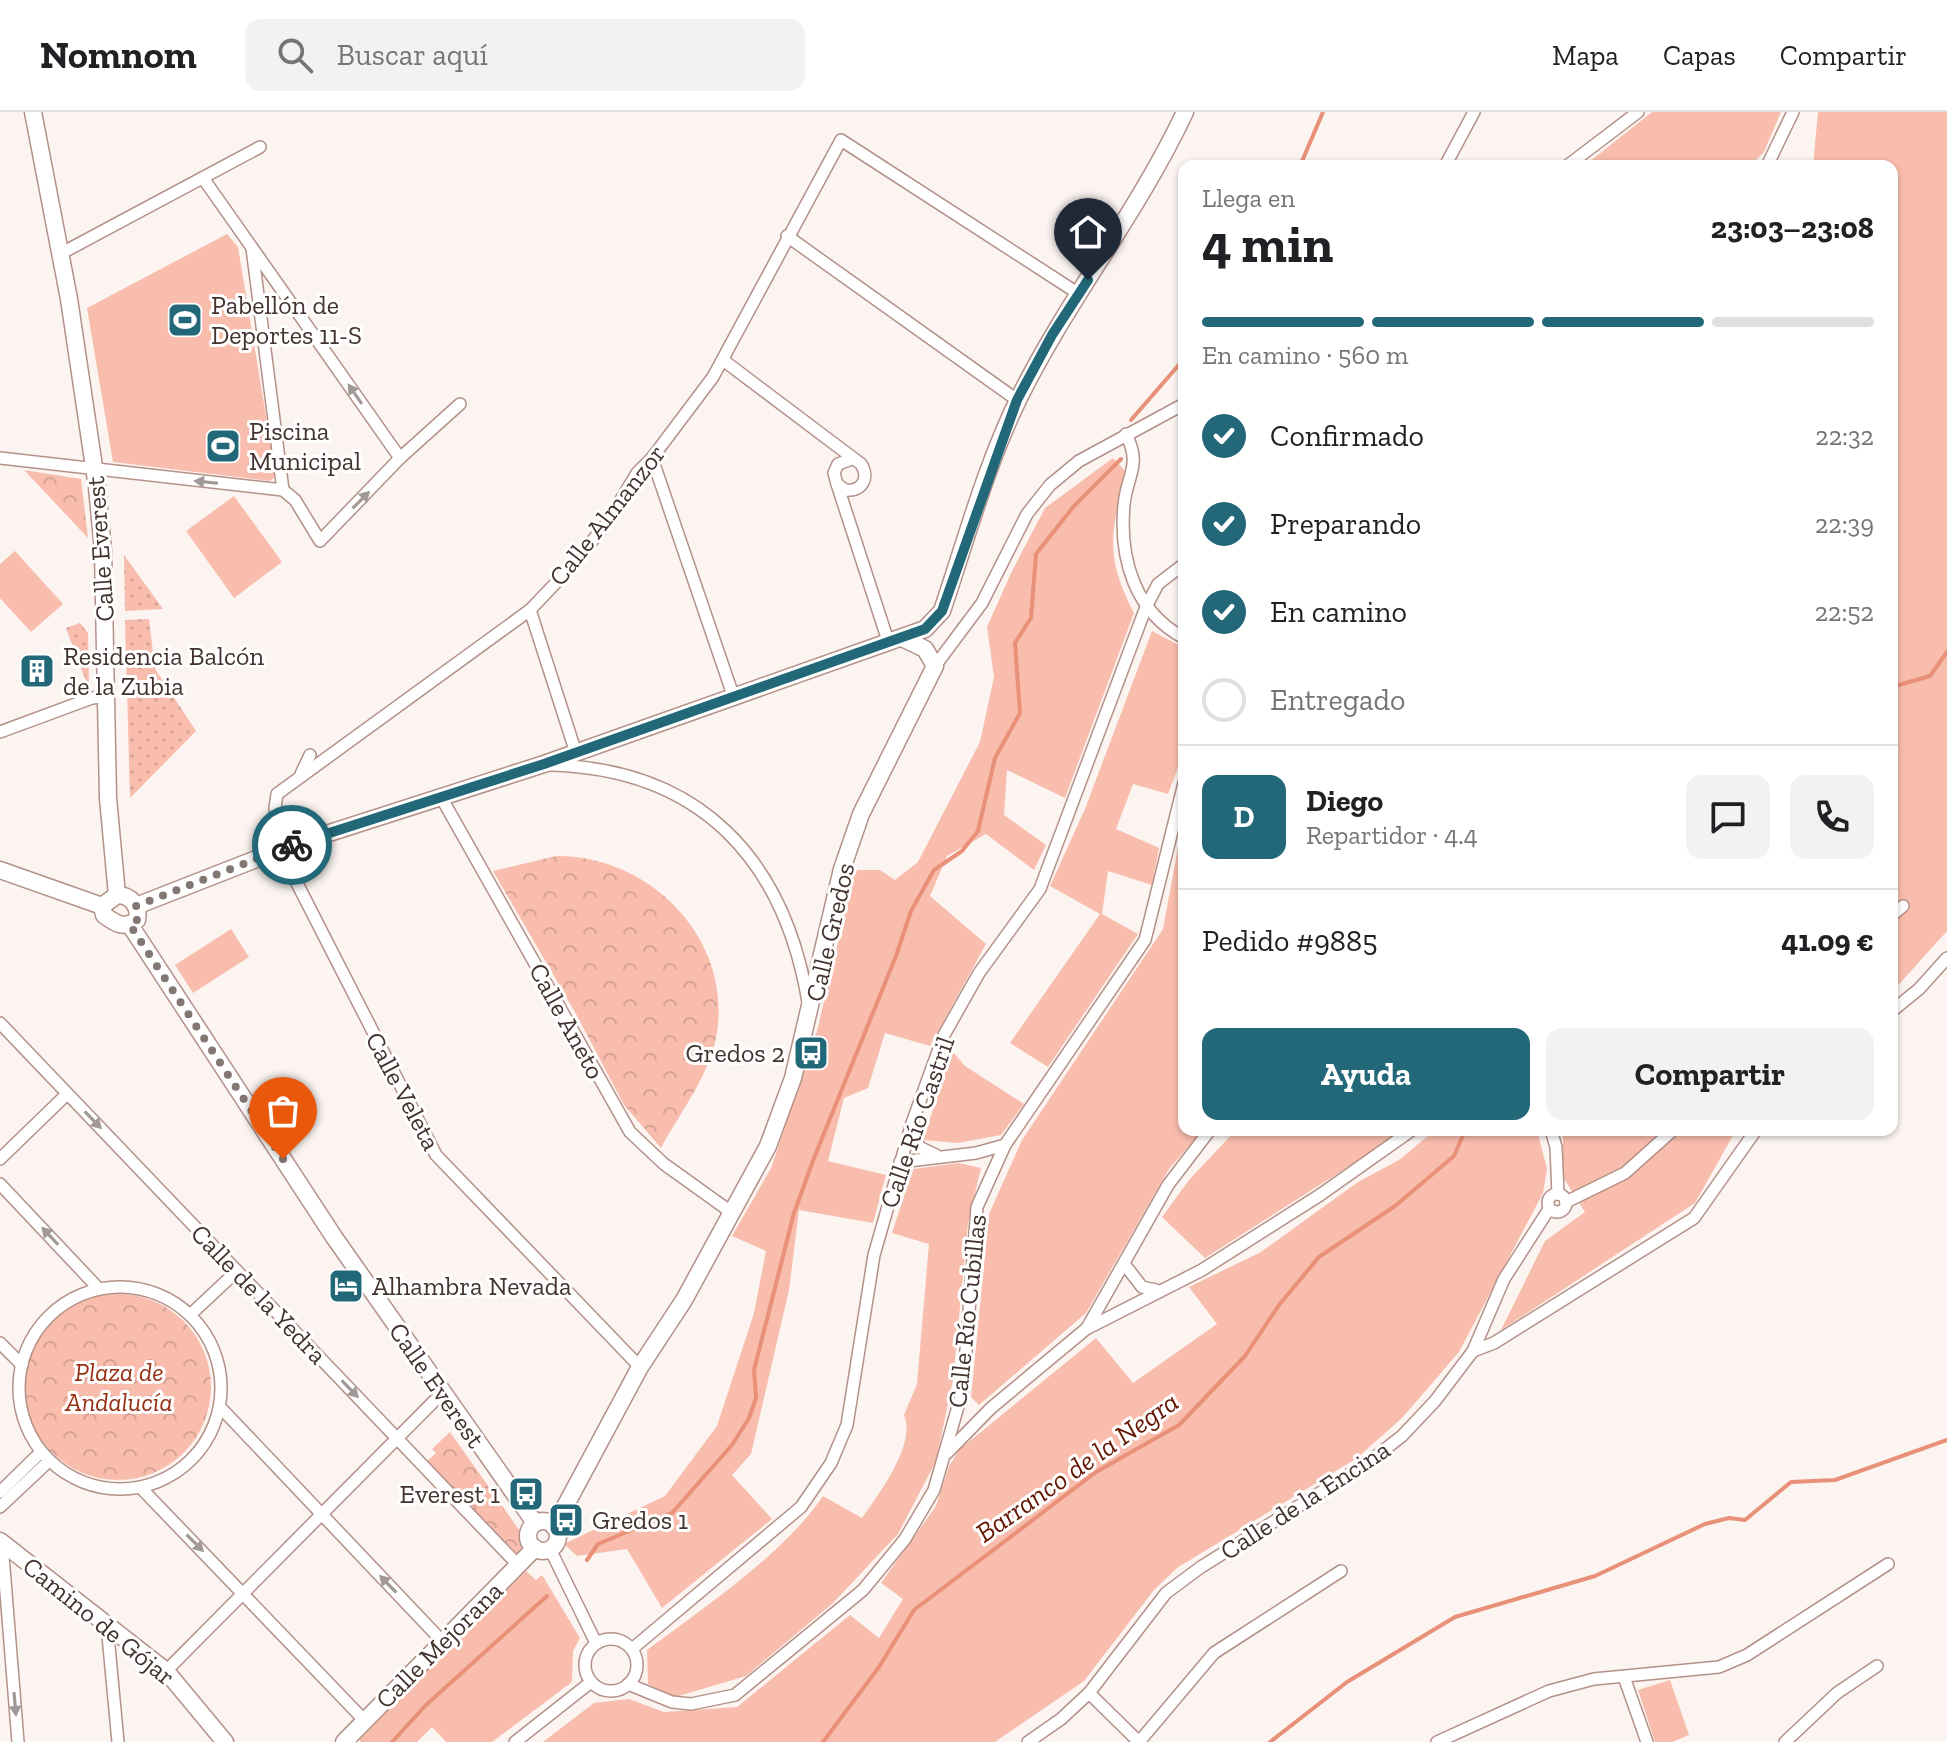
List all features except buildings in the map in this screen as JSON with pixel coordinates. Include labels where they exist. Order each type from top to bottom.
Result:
[{"type":"street","name":"Calle Everest","points":[[33,112],[60,254],[95,471],[103,551],[108,798],[117,895]]},
{"type":"street","points":[[136,906],[280,850],[544,764],[897,642],[925,629],[942,611],[1017,400],[1052,335],[1127,218],[1185,112]]},
{"type":"street","points":[[1448,160],[1474,112]]},
{"type":"street","points":[[1575,160],[1638,112]]},
{"type":"street","points":[[1770,160],[1793,112]]},
{"type":"street","name":"Calle Almanzor","points":[[280,850],[275,808],[277,794],[530,610],[607,523],[637,473],[652,458],[723,360],[841,140],[1079,294]]},
{"type":"street","points":[[60,254],[260,147]]},
{"type":"street","points":[[203,178],[400,458]]},
{"type":"street","points":[[787,236],[1017,400]]},
{"type":"street","points":[[252,248],[283,490]]},
{"type":"street","points":[[723,360],[845,449],[864,468],[864,483],[850,491],[837,484]]},
{"type":"street","points":[[0,458],[283,490],[295,500],[320,541],[400,458],[460,404]]},
{"type":"street","name":"Calle Gredos","points":[[554,1527],[640,1367],[684,1300],[768,1146],[793,1078],[811,1014],[842,869],[861,814],[935,666],[982,603],[1027,514],[1050,485],[1079,461],[1178,407]]},
{"type":"street","points":[[1126,434],[1135,452],[1124,503],[1124,539],[1129,574],[1146,607],[1165,628],[1178,635]]},
{"type":"street","points":[[652,458],[734,698]]},
{"type":"street","points":[[852,459],[842,461],[835,468],[837,484],[897,642]]},
{"type":"street","name":"Calle Río Castril","points":[[632,1649],[801,1507],[831,1463],[847,1425],[874,1255],[900,1162],[944,1035],[979,973],[1022,919],[1040,889],[1146,607],[1158,584],[1178,569]]},
{"type":"street","points":[[530,610],[576,753]]},
{"type":"street","points":[[897,642],[925,649],[935,666]]},
{"type":"street","points":[[0,732],[92,698],[106,697]]},
{"type":"street","points":[[299,778],[310,755]]},
{"type":"street","points":[[544,764],[590,766],[657,786],[709,813],[724,826],[759,868],[778,899],[803,972],[811,1014]]},
{"type":"street","name":"Calle Aneto","points":[[441,797],[630,1132],[664,1164],[731,1212]]},
{"type":"street","name":"Calle Río Cubillas","points":[[628,1684],[672,1702],[691,1704],[735,1695],[863,1590],[905,1539],[934,1490],[963,1389],[977,1207],[1005,1145],[1145,940],[1178,807]]},
{"type":"street","name":"Calle Veleta","points":[[280,850],[436,1155],[640,1367]]},
{"type":"street","points":[[0,870],[102,906]]},
{"type":"street","points":[[117,895],[131,899],[136,906],[137,920],[130,925],[113,922],[104,915],[102,906],[117,895]]},
{"type":"street","points":[[1898,910],[1903,906]]},
{"type":"street","name":"Calle Everest","points":[[130,925],[334,1237],[535,1523]]},
{"type":"street","points":[[1898,1006],[1919,989],[1947,958]]},
{"type":"street","name":"Calle de la Yedra","points":[[0,1023],[518,1565]]},
{"type":"street","points":[[0,1159],[67,1094]]},
{"type":"street","points":[[909,1134],[921,1148],[937,1156]]},
{"type":"street","points":[[1086,1329],[1168,1185],[1205,1136]]},
{"type":"street","points":[[944,1456],[991,1408],[1086,1329],[1215,1262],[1320,1195],[1404,1136]]},
{"type":"street","points":[[1553,1136],[1562,1198],[1625,1173],[1666,1136]]},
{"type":"street","points":[[1473,1351],[1494,1343],[1694,1218],[1752,1136]]},
{"type":"street","points":[[900,1162],[976,1153],[1005,1145]]},
{"type":"street","points":[[976,1153],[987,1160],[992,1173]]},
{"type":"street","points":[[0,1184],[99,1289]]},
{"type":"street","name":"Calle de la Encina","points":[[1028,1742],[1061,1719],[1089,1693],[1166,1593],[1201,1567],[1366,1464],[1402,1436],[1435,1401],[1473,1351],[1504,1279],[1549,1209],[1562,1211],[1562,1198]]},
{"type":"street","points":[[1125,1265],[1142,1287],[1156,1290]]},
{"type":"street","points":[[190,1315],[237,1271]]},
{"type":"street","points":[[132,1287],[163,1296],[190,1315],[213,1348],[219,1367],[220,1407],[212,1432],[198,1453],[180,1470],[141,1488],[99,1487],[79,1481],[45,1456],[26,1426],[21,1406],[22,1365],[30,1342],[44,1322],[62,1305],[99,1289],[132,1287]]},
{"type":"street","points":[[0,1343],[22,1365]]},
{"type":"street","points":[[166,1671],[442,1393]]},
{"type":"street","points":[[220,1407],[442,1641]]},
{"type":"street","points":[[0,1492],[45,1456]]},
{"type":"street","points":[[0,1507],[45,1456]]},
{"type":"street","points":[[141,1488],[243,1591],[354,1734]]},
{"type":"street","points":[[542,1548],[556,1541],[554,1527],[543,1521],[535,1523],[528,1536],[542,1548],[596,1643]]},
{"type":"street","points":[[1,1542],[18,1742]]},
{"type":"street","name":"Camino de Gójar","points":[[1,1542],[166,1671],[225,1742]]},
{"type":"street","name":"Calle Mejorana","points":[[354,1734],[518,1565],[542,1548]]},
{"type":"street","points":[[1437,1742],[1486,1717],[1549,1691],[1594,1679],[1719,1667],[1747,1655],[1888,1564]]},
{"type":"street","points":[[1089,1693],[1139,1742],[1214,1653],[1341,1571]]},
{"type":"street","points":[[107,1625],[118,1742]]},
{"type":"street","points":[[611,1638],[632,1649],[637,1663],[628,1684],[613,1691],[591,1682],[584,1665],[596,1643],[611,1638]]},
{"type":"street","points":[[1785,1742],[1837,1693],[1877,1666]]},
{"type":"street","points":[[1624,1677],[1647,1742]]},
{"type":"street","points":[[515,1742],[591,1682]]},
{"type":"green space","points":[[1652,112],[1781,112],[1764,152],[1756,160],[1592,160]]},
{"type":"green space","points":[[1818,112],[1947,112],[1947,931],[1898,985],[1898,160],[1814,160]]},
{"type":"green space","points":[[227,234],[238,247],[276,476],[270,481],[113,462],[87,308]]},
{"type":"green space","points":[[1113,458],[1126,472],[1114,528],[1114,559],[1124,593],[1134,613],[1065,798],[1007,770],[1004,815],[1046,845],[1034,870],[986,834],[947,856],[930,896],[986,944],[930,1046],[885,1033],[868,1088],[844,1098],[828,1161],[886,1175],[873,1223],[799,1210],[789,1290],[751,1454],[732,1475],[772,1519],[662,1608],[627,1549],[577,1556],[564,1544],[665,1496],[717,1426],[754,1313],[766,1251],[732,1236],[771,1168],[817,1031],[855,870],[880,870],[895,880],[918,862],[980,742],[994,677],[987,627],[1012,571],[1045,508]]},
{"type":"green space","points":[[24,470],[81,479],[88,538]]},
{"type":"green space","points":[[234,496],[282,562],[234,598],[186,531]]},
{"type":"green space","points":[[15,551],[63,604],[31,632],[0,598],[0,564]]},
{"type":"green space","points":[[124,555],[163,609],[125,611]]},
{"type":"green space","points":[[149,619],[155,669],[196,731],[130,798],[125,620]]},
{"type":"green space","points":[[80,623],[88,633],[89,689],[66,628]]},
{"type":"green space","points":[[1152,631],[1178,645],[1178,768],[1168,794],[1133,784],[1116,829],[1159,848],[1152,885],[1108,871],[1102,914],[1138,934],[1048,1067],[1010,1043],[1100,914],[1050,886],[1085,809]]},
{"type":"green space","points":[[1178,848],[1178,1136],[1198,1136],[1169,1169],[1086,1313],[979,1405],[971,1397],[989,1214],[1022,1140],[1163,929]]},
{"type":"green space","points":[[556,856],[591,860],[624,870],[653,888],[679,910],[699,938],[712,968],[718,1002],[716,1038],[700,1081],[661,1148],[624,1105],[576,1014],[493,871]]},
{"type":"green space","points":[[231,929],[249,957],[193,993],[175,965]]},
{"type":"green space","points":[[952,1051],[965,1066],[1024,1104],[1001,1135],[958,1143],[923,1140]]},
{"type":"green space","points":[[1230,1136],[1397,1136],[1205,1258],[1162,1217],[1189,1180]]},
{"type":"green space","points":[[1428,1136],[1539,1136],[1547,1169],[1543,1193],[1459,1352],[1402,1418],[1357,1458],[1177,1568],[1154,1590],[1084,1681],[995,1742],[543,1742],[594,1703],[629,1699],[664,1712],[737,1707],[850,1615],[879,1638],[903,1599],[881,1583],[936,1506],[949,1466],[960,1449],[1096,1338],[1133,1383],[1217,1324],[1189,1287],[1261,1252],[1358,1182],[1399,1160]]},
{"type":"green space","points":[[1563,1136],[1733,1136],[1695,1203],[1501,1330],[1545,1241],[1585,1212],[1563,1177]]},
{"type":"green space","points":[[959,1163],[981,1168],[968,1223],[953,1380],[936,1461],[898,1534],[833,1603],[746,1676],[675,1697],[648,1684],[647,1650],[765,1559],[807,1517],[823,1496],[862,1518],[886,1483],[901,1454],[907,1427],[904,1415],[917,1384],[929,1244],[892,1233],[913,1169]]},
{"type":"green space","name":"Plaza de Andalucía","points":[[118,1294],[154,1301],[184,1321],[204,1351],[211,1387],[204,1423],[184,1453],[154,1473],[118,1480],[82,1473],[52,1453],[32,1423],[25,1387],[32,1351],[52,1321],[82,1301]]},
{"type":"green space","points":[[450,1432],[522,1534],[521,1552],[517,1554],[427,1461],[436,1453],[432,1449]]},
{"type":"green space","points":[[526,1571],[536,1580],[542,1575],[580,1638],[573,1651],[572,1682],[492,1742],[446,1742],[432,1727],[417,1742],[360,1742],[360,1735]]},
{"type":"green space","points":[[1670,1680],[1689,1735],[1672,1742],[1655,1742],[1638,1690]]},
{"type":"waterway","points":[[1303,160],[1323,112]]},
{"type":"waterway","points":[[1131,420],[1178,366]]},
{"type":"waterway","points":[[587,1560],[598,1544],[672,1513],[732,1445],[749,1418],[756,1398],[754,1370],[794,1213],[814,1158],[896,956],[911,911],[934,870],[962,851],[978,831],[995,758],[1020,713],[1015,643],[1031,618],[1036,554],[1074,506],[1121,459]]},
{"type":"waterway","name":"Barranco de la Negra","points":[[1898,685],[1930,676],[1947,652]]},
{"type":"waterway","name":"Barranco de la Negra","points":[[823,1742],[879,1667],[914,1610],[1096,1472],[1179,1425],[1245,1356],[1279,1305],[1319,1257],[1395,1206],[1454,1156],[1463,1136]]},
{"type":"waterway","points":[[1270,1742],[1347,1682],[1455,1617],[1595,1576],[1705,1524],[1729,1518],[1745,1520],[1791,1482],[1835,1480],[1947,1440]]},
{"type":"waterway","points":[[392,1742],[426,1705],[547,1596]]},
{"type":"way so far","points":[[283,1159],[130,925],[137,920],[136,906],[292,845]]},
{"type":"place","name":"Pabellón de Deportes 11-S","points":[[185,320]]},
{"type":"place","name":"Piscina Municipal","points":[[223,446]]},
{"type":"place","name":"Residencia Balcón de la Zubia","points":[[37,671]]},
{"type":"place","name":"Gredos 2","points":[[811,1053]]},
{"type":"place","name":"Alhambra Nevada","points":[[346,1286]]},
{"type":"place","name":"Everest 1","points":[[526,1494]]},
{"type":"place","name":"Gredos 1","points":[[566,1520]]},
{"type":"route","points":[[292,845],[544,764],[904,639],[925,629],[942,611],[1017,400],[1052,335],[1088,280]]}]
